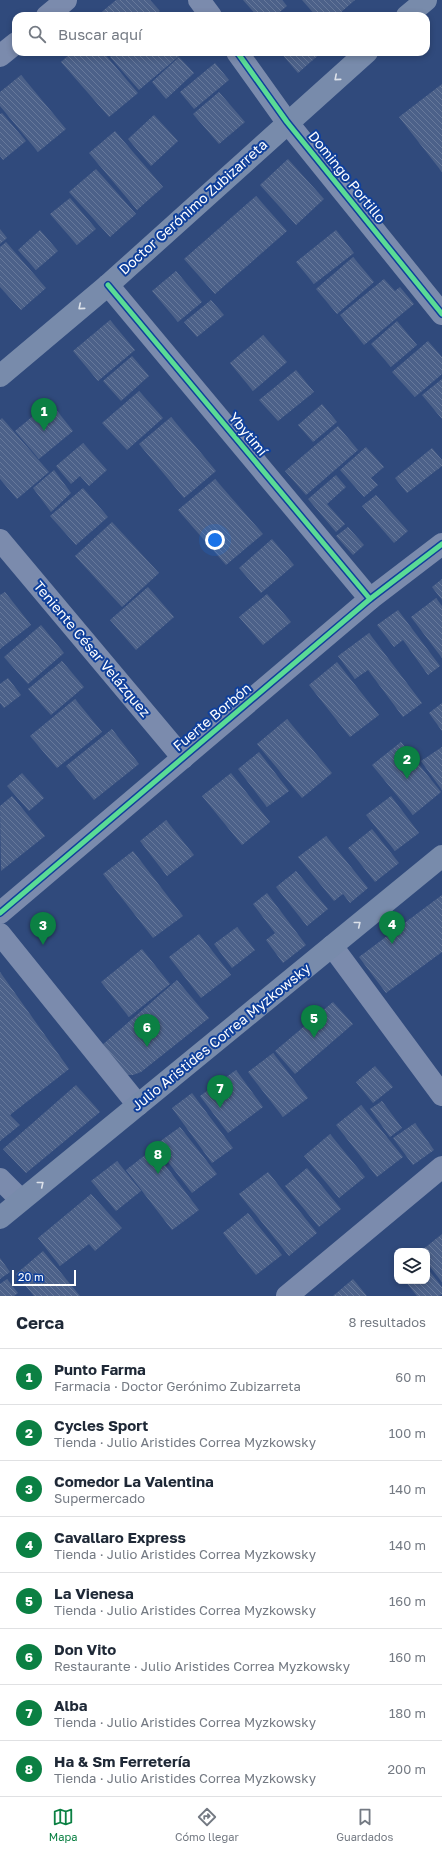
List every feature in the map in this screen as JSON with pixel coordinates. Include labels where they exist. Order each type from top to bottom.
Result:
[{"type":"main road","points":[[412,12],[426,0]]},
{"type":"main road","name":"Doctor Gerónimo Zubizarreta","points":[[0,376],[108,285],[287,122],[362,56]]},
{"type":"main road","name":"Julio Aristides Correa Myzkowsky","points":[[0,1218],[442,856]]},
{"type":"street","points":[[52,12],[66,0]]},
{"type":"street","points":[[199,0],[208,12]]},
{"type":"street","points":[[0,56],[12,46]]},
{"type":"street","name":"Domingo Portillo","points":[[240,56],[287,122],[442,314]]},
{"type":"street","name":"Ybytimí","points":[[108,285],[370,599]]},
{"type":"street","name":"Teniente César Velázquez","points":[[0,540],[183,758]]},
{"type":"street","name":"Fuerte Borbón","points":[[0,912],[370,599],[442,544]]},
{"type":"street","points":[[0,934],[138,1105]]},
{"type":"street","points":[[332,946],[442,1095]]},
{"type":"street","points":[[287,1296],[442,1167]]},
{"type":"street","points":[[0,1179],[22,1200]]},
{"type":"building","points":[[116,0],[150,0],[160,11],[159,12],[102,12]]},
{"type":"building","points":[[243,0],[282,0],[287,6],[280,12],[254,12]]},
{"type":"building","points":[[302,0],[355,0],[341,12],[312,12]]},
{"type":"building","points":[[68,56],[106,56],[138,93],[109,117],[61,62]]},
{"type":"building","points":[[111,56],[179,56],[139,90],[110,57]]},
{"type":"building","points":[[283,56],[317,56],[298,73]]},
{"type":"building","points":[[179,57],[194,73],[166,99],[152,82]]},
{"type":"building","points":[[215,63],[229,80],[194,109],[180,92]]},
{"type":"building","points":[[21,75],[66,129],[38,152],[0,106],[0,92]]},
{"type":"building","points":[[442,84],[442,172],[399,117]]},
{"type":"building","points":[[219,92],[245,122],[219,144],[193,114]]},
{"type":"building","points":[[2,113],[26,141],[3,160],[0,156],[0,114]]},
{"type":"building","points":[[154,115],[178,141],[151,166],[128,139]]},
{"type":"building","points":[[115,131],[163,187],[137,210],[89,153]]},
{"type":"building","points":[[288,159],[324,199],[296,225],[260,185]]},
{"type":"building","points":[[96,169],[136,214],[110,237],[69,192]]},
{"type":"building","points":[[256,196],[287,231],[215,294],[184,259]]},
{"type":"building","points":[[70,198],[96,229],[77,245],[50,214]]},
{"type":"building","points":[[0,229],[7,238],[0,244]]},
{"type":"building","points":[[40,230],[58,251],[36,270],[18,250]]},
{"type":"building","points":[[336,230],[354,253],[314,284],[296,262]]},
{"type":"building","points":[[6,242],[46,288],[21,310],[0,287],[0,247]]},
{"type":"building","points":[[353,257],[374,282],[337,314],[316,289]]},
{"type":"building","points":[[176,271],[202,302],[178,322],[152,291]]},
{"type":"building","points":[[384,279],[395,291],[400,287],[414,304],[364,345],[340,315]]},
{"type":"building","points":[[211,300],[224,315],[197,337],[184,322]]},
{"type":"building","points":[[110,320],[135,350],[98,381],[73,351]]},
{"type":"building","points":[[397,321],[417,345],[391,367],[371,344]]},
{"type":"building","points":[[263,335],[287,362],[253,391],[230,363]]},
{"type":"building","points":[[428,341],[442,357],[442,374],[415,397],[392,372]]},
{"type":"building","points":[[132,356],[149,376],[121,401],[103,381]]},
{"type":"building","points":[[296,370],[314,392],[278,421],[259,400]]},
{"type":"building","points":[[442,379],[442,419],[422,395]]},
{"type":"building","points":[[139,391],[163,418],[127,450],[102,423]]},
{"type":"building","points":[[50,402],[73,431],[39,459],[15,431]]},
{"type":"building","points":[[322,404],[337,422],[313,442],[298,425]]},
{"type":"building","points":[[171,417],[216,471],[184,498],[139,444]]},
{"type":"building","points":[[2,418],[49,472],[17,499],[0,479],[0,420]]},
{"type":"building","points":[[338,426],[358,450],[306,495],[285,471]]},
{"type":"building","points":[[83,443],[107,470],[89,486],[80,476],[71,484],[56,466]]},
{"type":"building","points":[[366,447],[384,467],[371,478],[378,485],[364,497],[340,470]]},
{"type":"building","points":[[432,448],[442,460],[442,466],[407,493],[395,478]]},
{"type":"building","points":[[54,470],[71,493],[51,512],[33,488]]},
{"type":"building","points":[[336,475],[346,487],[327,504],[345,524],[336,532],[308,499]]},
{"type":"building","points":[[215,479],[263,534],[226,565],[178,510]]},
{"type":"building","points":[[83,488],[108,517],[76,545],[50,516]]},
{"type":"building","points":[[376,495],[408,531],[394,543],[362,506]]},
{"type":"building","points":[[112,522],[159,573],[122,607],[75,556]]},
{"type":"building","points":[[348,527],[364,545],[353,555],[336,536]]},
{"type":"building","points":[[272,539],[294,565],[261,593],[239,568]]},
{"type":"building","points":[[442,579],[442,600],[432,587]]},
{"type":"building","points":[[148,587],[174,617],[136,650],[110,620]]},
{"type":"building","points":[[5,592],[31,625],[0,649],[0,595]]},
{"type":"building","points":[[267,594],[291,622],[263,645],[239,617]]},
{"type":"building","points":[[436,598],[442,606],[442,658],[411,617]]},
{"type":"building","points":[[398,610],[440,666],[428,675],[403,640],[394,647],[377,625]]},
{"type":"building","points":[[41,625],[64,653],[28,684],[4,657]]},
{"type":"building","points":[[369,633],[422,703],[403,717],[368,670],[355,679],[338,656]]},
{"type":"building","points":[[62,661],[84,687],[51,715],[28,689]]},
{"type":"building","points":[[337,662],[379,715],[350,737],[309,685]]},
{"type":"building","points":[[8,678],[21,695],[4,708],[0,703],[0,684]]},
{"type":"building","points":[[75,699],[102,732],[57,768],[30,736]]},
{"type":"building","points":[[442,703],[442,731],[429,713]]},
{"type":"building","points":[[287,719],[332,773],[302,798],[257,744]]},
{"type":"building","points":[[112,729],[139,764],[94,800],[66,766]]},
{"type":"building","points":[[401,742],[441,792],[413,815],[372,765]]},
{"type":"building","points":[[442,747],[442,790],[421,761]]},
{"type":"building","points":[[259,752],[289,791],[267,807],[238,769]]},
{"type":"building","points":[[22,773],[44,798],[29,811],[7,786]]},
{"type":"building","points":[[231,773],[270,822],[242,845],[202,796]]},
{"type":"building","points":[[12,796],[45,836],[1,871],[0,806]]},
{"type":"building","points":[[391,796],[419,833],[395,851],[366,815]]},
{"type":"building","points":[[166,820],[194,855],[167,876],[140,841]]},
{"type":"building","points":[[372,829],[399,863],[375,882],[348,848]]},
{"type":"building","points":[[326,836],[368,888],[350,903],[343,894],[334,901],[298,857]]},
{"type":"building","points":[[133,851],[183,916],[153,938],[103,874]]},
{"type":"building","points":[[296,871],[328,909],[307,926],[276,887]]},
{"type":"building","points":[[267,893],[306,945],[283,963],[266,940],[275,933],[253,904]]},
{"type":"building","points":[[442,895],[442,952],[386,993],[359,957]]},
{"type":"building","points":[[237,927],[255,950],[232,968],[214,944]]},
{"type":"building","points":[[199,934],[231,975],[201,998],[169,957]]},
{"type":"building","points":[[142,949],[170,984],[129,1017],[101,982]]},
{"type":"building","points":[[0,972],[69,1069],[10,1115],[20,1125],[0,1141]]},
{"type":"building","points":[[177,980],[209,1018],[141,1072],[133,1075],[127,1075],[101,1046]]},
{"type":"building","points":[[333,1002],[353,1024],[295,1074],[275,1051]]},
{"type":"building","points":[[273,1053],[308,1098],[283,1117],[248,1072]]},
{"type":"building","points":[[375,1066],[393,1087],[373,1103],[356,1082]]},
{"type":"building","points":[[236,1070],[263,1107],[228,1133],[200,1096]]},
{"type":"building","points":[[76,1085],[100,1112],[26,1173],[3,1149]]},
{"type":"building","points":[[192,1093],[233,1148],[212,1163],[172,1108]]},
{"type":"building","points":[[382,1101],[402,1128],[390,1137],[370,1109]]},
{"type":"building","points":[[361,1105],[403,1157],[377,1177],[336,1125]]},
{"type":"building","points":[[415,1123],[434,1150],[413,1165],[393,1138]]},
{"type":"building","points":[[180,1127],[217,1174],[192,1193],[155,1145]]},
{"type":"building","points":[[330,1134],[365,1177],[339,1198],[304,1156]]},
{"type":"building","points":[[153,1149],[199,1210],[172,1230],[126,1170]]},
{"type":"building","points":[[117,1161],[141,1191],[116,1211],[91,1181]]},
{"type":"building","points":[[307,1168],[341,1209],[319,1227],[285,1186]]},
{"type":"building","points":[[268,1172],[317,1233],[289,1256],[239,1194]]},
{"type":"building","points":[[91,1194],[122,1228],[95,1251],[89,1244],[60,1266],[38,1238]]},
{"type":"building","points":[[248,1213],[282,1255],[256,1275],[223,1233]]},
{"type":"building","points":[[442,1234],[442,1282],[430,1267],[430,1248],[425,1248]]},
{"type":"building","points":[[43,1251],[80,1296],[34,1296],[16,1274]]},
{"type":"building","points":[[0,1258],[10,1272],[0,1279]]},
{"type":"building","points":[[430,1272],[442,1287],[442,1294],[439,1296],[417,1296],[407,1284],[430,1284]]},
{"type":"building","points":[[7,1279],[18,1293],[14,1296],[0,1296],[0,1284]]},
{"type":"building","points":[[353,1279],[367,1296],[333,1296]]},
{"type":"cycle path","points":[[240,56],[287,122],[442,314]]},
{"type":"cycle path","points":[[108,285],[370,599]]},
{"type":"cycle path","points":[[0,913],[370,599],[442,544]]},
{"type":"place","name":"Punto Farma","points":[[44,431]]},
{"type":"place","name":"Cycles Sport","points":[[407,779]]},
{"type":"place","name":"Cavallaro Express","points":[[392,944]]},
{"type":"place","name":"Comedor La Valentina","points":[[43,945]]},
{"type":"place","name":"La Vienesa","points":[[314,1038]]},
{"type":"place","name":"Don Vito","points":[[147,1047]]},
{"type":"place","name":"Alba","points":[[220,1108]]},
{"type":"place","name":"Ha & Sm Ferretería","points":[[158,1174]]}]
